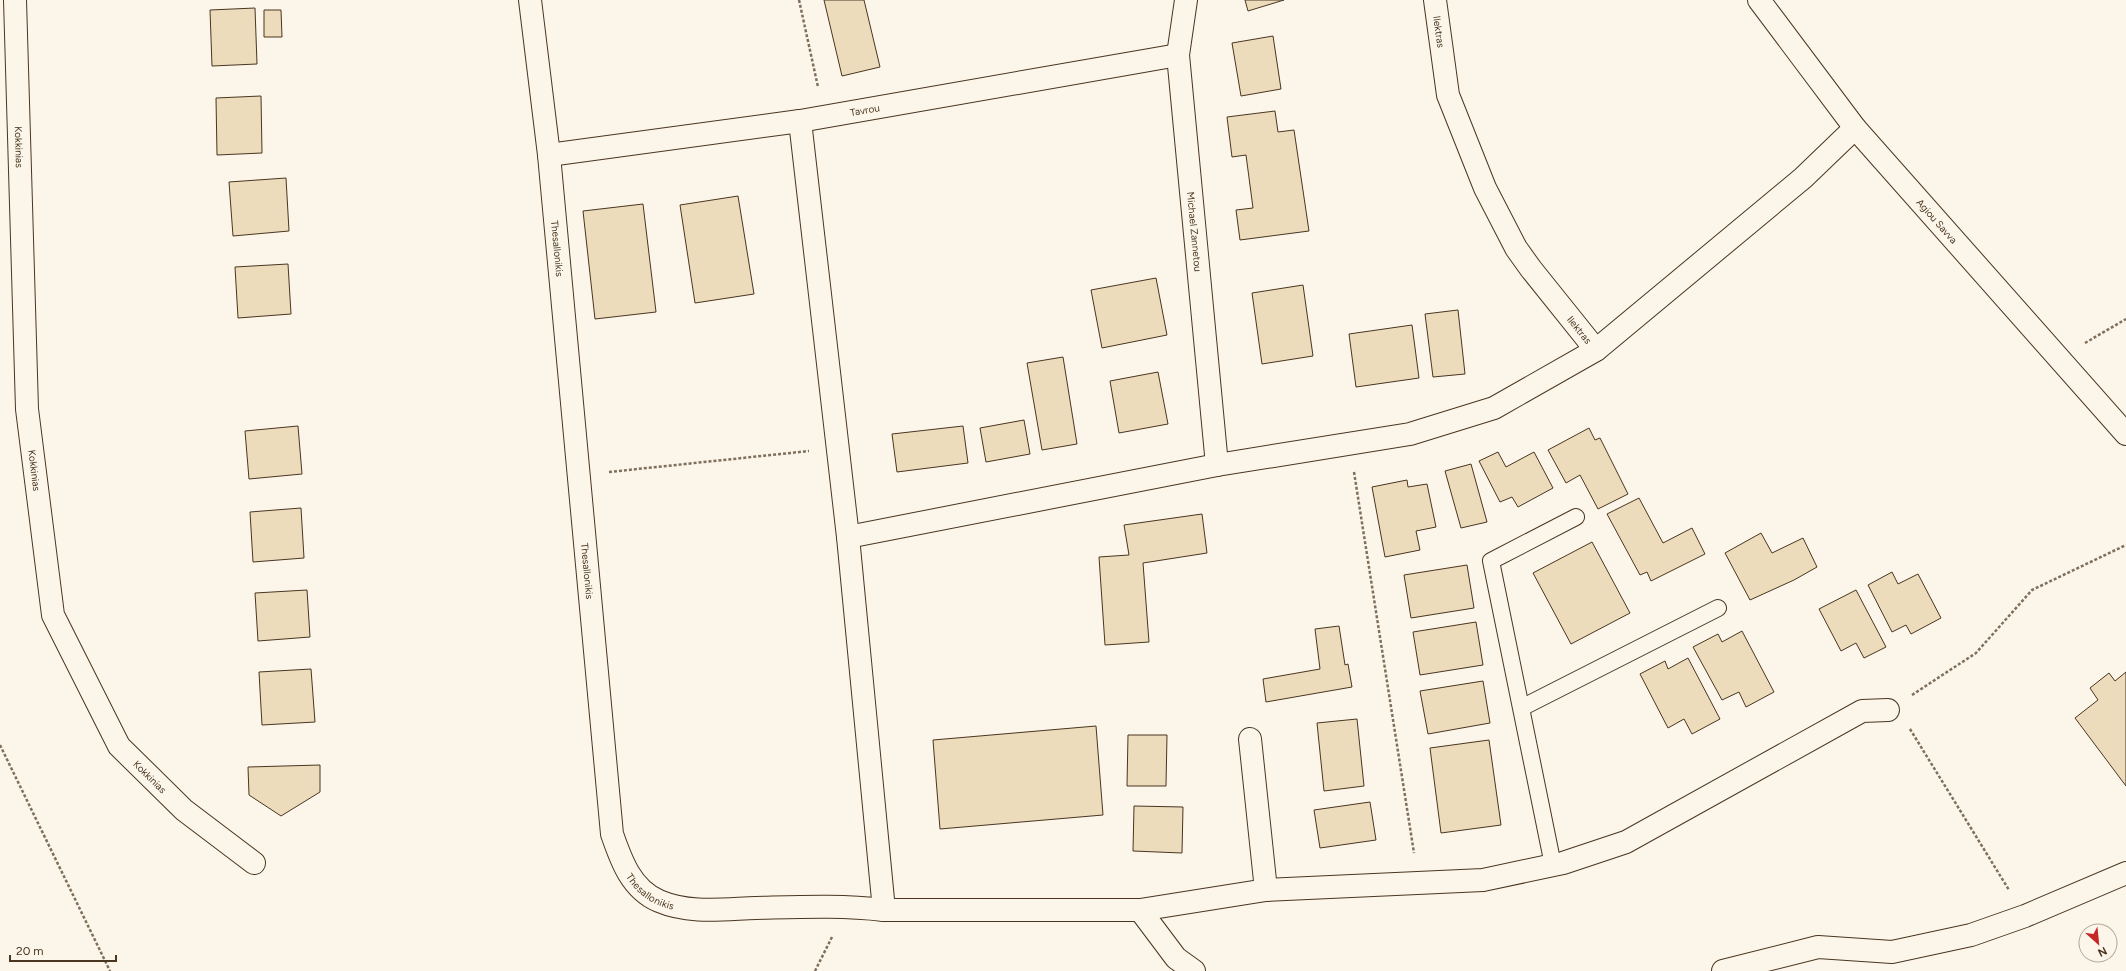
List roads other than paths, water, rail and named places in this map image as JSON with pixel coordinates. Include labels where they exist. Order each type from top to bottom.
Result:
[{"type":"street","name":"Kokkinias","points":[[15,0],[27,409],[53,616],[119,746],[184,810],[254,863]]},
{"type":"street","name":"Thesallonikis","points":[[530,0],[549,155],[612,834],[625,870],[639,887],[659,901],[695,910],[847,906],[884,910],[1140,910],[1266,890],[1483,880],[1553,865],[1626,842],[1862,711],[1888,710]]},
{"type":"street","name":"Michael Zannetou","points":[[1186,0],[1178,55],[1217,464]]},
{"type":"street","name":"Ilektras","points":[[1435,0],[1448,95],[1485,188],[1516,248],[1527,264],[1596,350],[1793,187],[1855,128]]},
{"type":"street","name":"Agiou Savva","points":[[1759,0],[1855,128],[2126,434]]},
{"type":"street","name":"Tavrou","points":[[549,155],[800,121],[1178,55]]},
{"type":"street","points":[[800,121],[848,537],[884,910]]},
{"type":"street","points":[[848,537],[1217,464],[1410,434],[1494,408],[1596,350]]},
{"type":"street","points":[[1250,739],[1266,890]]},
{"type":"street","points":[[1723,971],[1818,946],[1892,952],[1971,935],[2025,916],[2126,873]]},
{"type":"street","points":[[1140,910],[1176,958],[1194,971]]},
{"type":"lane","points":[[1553,865],[1491,561],[1576,517]]},
{"type":"lane","points":[[1521,708],[1718,608]]}]
